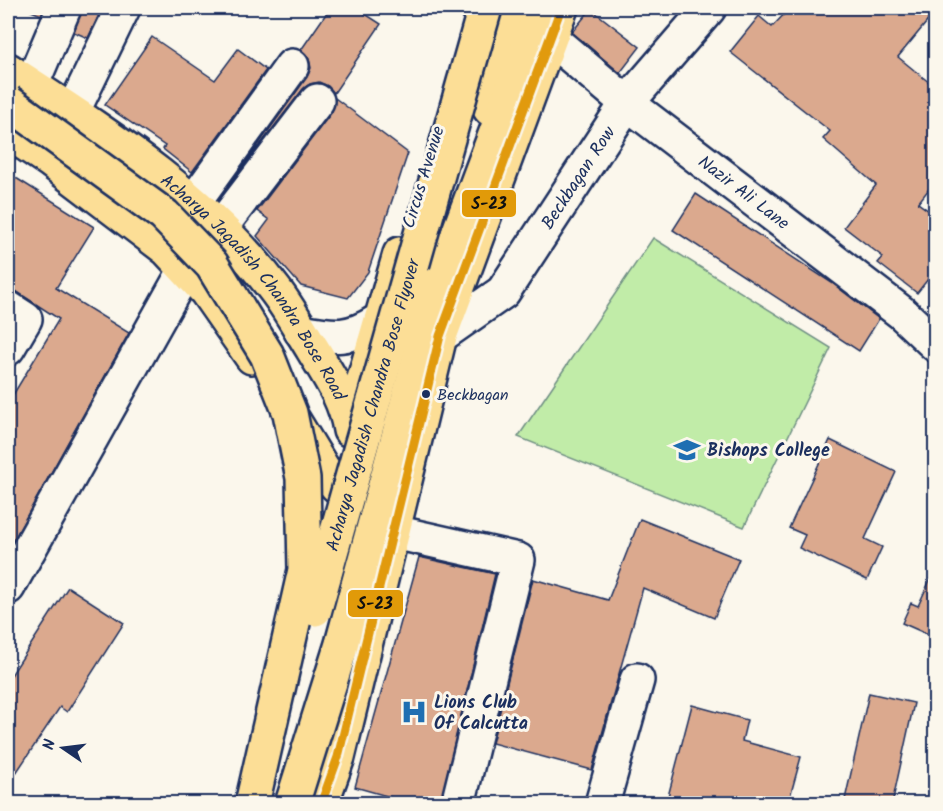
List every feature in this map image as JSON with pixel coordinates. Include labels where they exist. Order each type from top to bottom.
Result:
[{"type":"main road","name":"Circus Avenue","points":[[337,486],[378,321],[472,8]]},
{"type":"main road","name":"Acharya Jagadish Chandra Bose Flyover","points":[[259,804],[485,8]]},
{"type":"main road","name":"Acharya Jagadish Chandra Bose Flyover","points":[[292,804],[342,644],[440,282],[520,8]]},
{"type":"main road","points":[[440,282],[534,31],[539,8]]},
{"type":"main road","points":[[321,804],[338,757],[403,497],[440,336],[556,23]]},
{"type":"main road","name":"Acharya Jagadish Chandra Bose Road","points":[[15,86],[72,113],[151,167],[220,228],[275,290],[341,396],[350,430]]},
{"type":"main road","points":[[15,86],[164,215],[212,265],[267,355],[291,413],[303,478],[305,570],[251,804]]},
{"type":"main road","name":"Acharya Jagadish Chandra Bose Road","points":[[8,132],[51,160],[167,249],[186,269],[212,300],[270,382],[323,469],[337,486]]},
{"type":"main road","points":[[350,430],[417,439]]},
{"type":"main road","points":[[251,804],[297,644],[337,486],[403,497]]},
{"type":"street","points":[[15,86],[64,8]]},
{"type":"street","points":[[72,113],[123,8]]},
{"type":"street","name":"Beckbagan Row","points":[[440,336],[503,292],[627,103],[709,8]]},
{"type":"street","name":"Nazir Ali Lane","points":[[556,23],[627,103],[902,313],[936,345]]},
{"type":"street","points":[[194,204],[292,66]]},
{"type":"street","points":[[220,228],[317,101]]},
{"type":"street","points":[[8,587],[186,269]]},
{"type":"street","points":[[8,308],[25,319],[8,348]]},
{"type":"street","points":[[301,331],[344,337],[361,333],[378,321],[440,336]]},
{"type":"street","points":[[394,531],[518,560],[458,804]]},
{"type":"street","points":[[602,804],[637,680]]},
{"type":"green space","points":[[653,238],[831,348],[744,527],[518,437]]},
{"type":"building","points":[[24,8],[44,8],[41,15]]},
{"type":"building","points":[[82,8],[102,8],[88,38],[74,32]]},
{"type":"building","points":[[330,8],[356,8],[381,24],[334,93],[328,86],[319,82],[303,89],[227,188],[307,77],[311,68],[309,59],[301,50]]},
{"type":"building","points":[[790,8],[920,8],[931,17],[898,57],[936,88],[936,180],[918,203],[936,216],[936,269],[917,293],[878,263],[883,257],[844,227],[876,185],[823,139],[830,131],[730,52],[759,16],[772,27]]},
{"type":"building","points":[[591,9],[640,47],[620,73],[572,32]]},
{"type":"building","points":[[152,37],[215,80],[238,49],[266,70],[192,172],[163,149],[165,146],[105,105]]},
{"type":"building","points":[[335,98],[408,153],[368,272],[348,298],[301,286],[257,236],[269,220],[257,211],[332,112]]},
{"type":"building","points":[[8,173],[94,227],[56,288],[129,333],[8,550],[8,403],[59,319],[8,286]]},
{"type":"building","points":[[696,194],[832,283],[879,319],[859,351],[673,230]]},
{"type":"building","points":[[830,440],[896,472],[865,539],[882,547],[867,580],[799,548],[805,535],[789,528]]},
{"type":"building","points":[[640,519],[739,559],[714,618],[643,588],[592,770],[492,743],[533,579],[608,600]]},
{"type":"building","points":[[419,557],[495,574],[440,804],[415,804],[355,787]]},
{"type":"building","points":[[936,567],[936,638],[902,623],[911,603],[918,606]]},
{"type":"building","points":[[68,587],[124,623],[67,712],[60,707],[8,785],[8,680]]},
{"type":"building","points":[[869,693],[914,703],[892,804],[844,804]]},
{"type":"building","points":[[692,705],[747,720],[742,741],[801,757],[788,804],[666,804]]},
{"type":"transit line","name":"S-23","points":[[321,804],[338,757],[440,336],[561,8]]},
{"type":"place","name":"Beckbagan","points":[[426,394]]},
{"type":"place","name":"Bishops College","points":[[687,450]]},
{"type":"place","name":"Lions Club Of Calcutta","points":[[414,712]]}]
